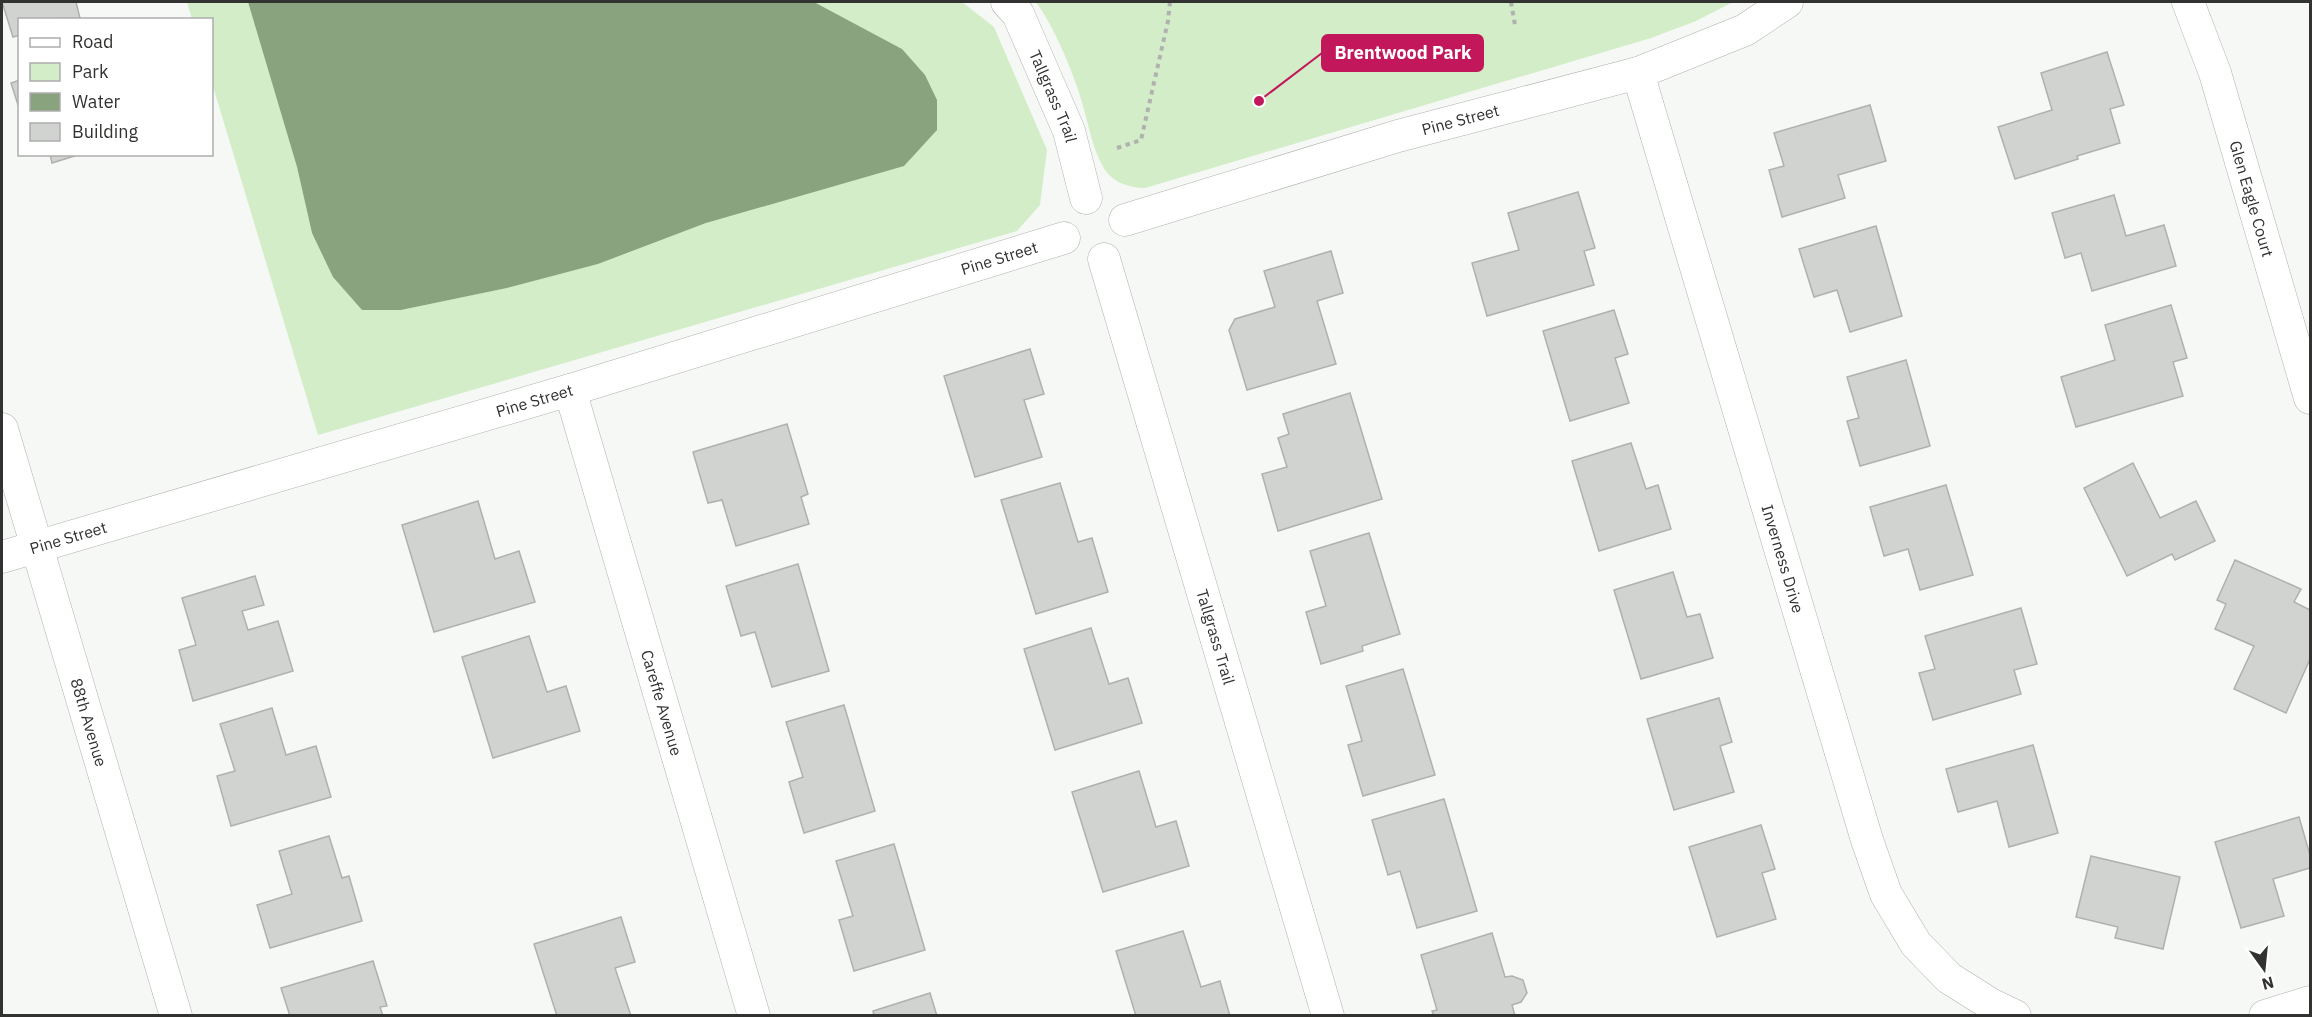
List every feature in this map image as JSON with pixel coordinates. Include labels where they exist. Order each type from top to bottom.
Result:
[{"type":"street","name":"Tallgrass Trail","points":[[1007,2],[1018,14],[1069,131],[1086,198]]},
{"type":"street","name":"Pine Street","points":[[1125,220],[1398,136],[1638,73],[1745,30],[1787,2]]},
{"type":"street","name":"Glen Eagle Court","points":[[2188,2],[2215,73],[2310,398]]},
{"type":"street","name":"Inverness Drive","points":[[1638,73],[1867,840],[1886,894],[1916,944],[1949,978],[2003,1012]]},
{"type":"street","points":[[1097,197],[1108,200],[1117,206],[1125,220],[1126,236],[1122,246],[1114,254],[1104,259],[1094,261],[1075,254],[1064,238],[1065,218],[1077,202],[1086,198],[1097,197]]},
{"type":"street","name":"Pine Street","points":[[2,557],[570,390],[1064,238]]},
{"type":"street","name":"Tallgrass Trail","points":[[1104,259],[1328,1016]]},
{"type":"street","name":"Careffe Avenue","points":[[570,390],[754,1016]]},
{"type":"street","name":"88th Avenue","points":[[2,429],[176,1016]]},
{"type":"street","points":[[2265,1016],[2310,1002]]},
{"type":"path","points":[[1117,148],[1141,140],[1168,21],[1170,2]]},
{"type":"path","points":[[1511,2],[1515,26]]},
{"type":"green space","points":[[187,2],[248,2],[297,167],[312,233],[363,310],[401,310],[507,288],[598,264],[706,223],[902,49],[814,2],[962,2],[994,27],[1047,150],[1040,205],[1017,231],[318,435],[213,86],[213,18],[192,18]]},
{"type":"green space","points":[[1036,2],[1733,2],[1696,21],[1651,38],[1145,188],[1123,184],[1105,170],[1094,145],[1068,62]]},
{"type":"water","points":[[248,2],[814,2],[902,49],[925,75],[937,100],[937,130],[904,166],[706,223],[598,264],[507,288],[401,310],[362,310],[333,277],[312,233],[297,167]]},
{"type":"building","points":[[2,2],[76,2],[80,18],[18,18],[18,36],[13,37]]},
{"type":"building","points":[[2107,52],[2124,105],[2110,109],[2120,143],[2015,179],[1998,127],[2052,110],[2041,73]]},
{"type":"building","points":[[18,81],[18,105],[11,83]]},
{"type":"building","points":[[1870,105],[1886,161],[1838,175],[1845,198],[1782,217],[1769,170],[1784,166],[1774,133]]},
{"type":"building","points":[[50,156],[75,156],[52,163]]},
{"type":"building","points":[[1578,192],[1595,248],[1584,251],[1594,285],[1487,316],[1472,263],[1519,250],[1508,213]]},
{"type":"building","points":[[2114,195],[2126,236],[2164,225],[2176,266],[2092,291],[2081,253],[2065,258],[2052,213]]},
{"type":"building","points":[[1876,226],[1902,316],[1850,332],[1837,290],[1814,297],[1799,249]]},
{"type":"building","points":[[1331,251],[1343,293],[1317,301],[1336,364],[1247,390],[1229,330],[1235,319],[1275,307],[1264,271]]},
{"type":"building","points":[[2171,305],[2187,358],[2173,362],[2183,396],[2076,427],[2061,377],[2115,360],[2105,325]]},
{"type":"building","points":[[1614,310],[1628,354],[1615,358],[1629,403],[1570,421],[1543,331]]},
{"type":"building","points":[[1030,349],[1044,394],[1024,400],[1042,457],[975,477],[944,376]]},
{"type":"building","points":[[1906,360],[1930,446],[1860,466],[1847,421],[1859,418],[1847,377]]},
{"type":"building","points":[[1350,393],[1382,499],[1278,531],[1262,474],[1287,467],[1278,438],[1289,434],[1283,414]]},
{"type":"building","points":[[787,424],[808,494],[801,497],[809,524],[736,546],[722,500],[708,503],[693,452]]},
{"type":"building","points":[[1631,443],[1646,489],[1658,485],[1671,529],[1599,551],[1572,461]]},
{"type":"building","points":[[2133,463],[2160,518],[2196,501],[2215,541],[2175,560],[2172,554],[2127,576],[2084,488]]},
{"type":"building","points":[[1060,483],[1078,542],[1092,538],[1108,592],[1036,614],[1001,500]]},
{"type":"building","points":[[1946,485],[1973,575],[1920,590],[1908,549],[1884,556],[1870,507]]},
{"type":"building","points":[[478,501],[495,559],[519,551],[535,602],[434,632],[402,525]]},
{"type":"building","points":[[1369,533],[1400,634],[1362,646],[1363,651],[1321,664],[1306,612],[1326,606],[1310,551]]},
{"type":"building","points":[[2235,560],[2301,589],[2294,602],[2310,610],[2310,659],[2286,713],[2234,689],[2254,646],[2215,629],[2226,604],[2217,600]]},
{"type":"building","points":[[798,564],[829,671],[772,687],[755,632],[741,636],[726,586]]},
{"type":"building","points":[[1673,572],[1687,617],[1700,614],[1713,658],[1641,679],[1614,590]]},
{"type":"building","points":[[255,576],[264,605],[242,611],[248,630],[278,621],[293,671],[193,701],[179,650],[196,645],[182,598]]},
{"type":"building","points":[[2021,608],[2037,664],[2014,670],[2021,694],[1933,720],[1919,673],[1935,669],[1925,636]]},
{"type":"building","points":[[1091,628],[1109,684],[1128,678],[1142,723],[1055,750],[1024,649]]},
{"type":"building","points":[[529,636],[547,692],[566,686],[580,731],[493,758],[462,657]]},
{"type":"building","points":[[1403,669],[1435,775],[1363,796],[1348,745],[1362,741],[1346,686]]},
{"type":"building","points":[[1719,698],[1732,742],[1720,746],[1734,792],[1674,810],[1647,719]]},
{"type":"building","points":[[844,705],[875,811],[804,833],[789,782],[803,777],[786,722]]},
{"type":"building","points":[[272,708],[286,755],[316,746],[331,797],[231,826],[217,776],[235,771],[220,724]]},
{"type":"building","points":[[2033,745],[2058,833],[2009,847],[1997,801],[1958,812],[1946,769]]},
{"type":"building","points":[[1139,771],[1156,827],[1176,821],[1189,866],[1103,892],[1072,792]]},
{"type":"building","points":[[1444,799],[1477,911],[1417,928],[1400,871],[1388,875],[1372,820]]},
{"type":"building","points":[[2299,817],[2310,855],[2310,868],[2273,879],[2284,916],[2241,928],[2215,842]]},
{"type":"building","points":[[1761,825],[1775,869],[1762,873],[1776,919],[1717,937],[1689,847]]},
{"type":"building","points":[[329,836],[342,878],[349,876],[362,921],[270,948],[257,905],[292,894],[279,851]]},
{"type":"building","points":[[894,844],[925,950],[854,971],[839,920],[853,916],[836,861]]},
{"type":"building","points":[[2091,856],[2180,877],[2163,949],[2115,938],[2118,927],[2076,917]]},
{"type":"building","points":[[621,917],[635,962],[615,968],[631,1016],[557,1016],[534,944]]},
{"type":"building","points":[[1183,931],[1201,987],[1220,981],[1230,1016],[1136,1016],[1116,951]]},
{"type":"building","points":[[1492,933],[1505,977],[1512,976],[1523,980],[1527,993],[1521,1002],[1512,1005],[1515,1016],[1434,1016],[1432,1011],[1437,1010],[1421,955]]},
{"type":"building","points":[[373,961],[387,1006],[380,1007],[383,1016],[290,1016],[281,988]]},
{"type":"building","points":[[930,993],[937,1016],[874,1016],[873,1011]]},
{"type":"place","name":"Brentwood Park","points":[[1259,101]]}]
